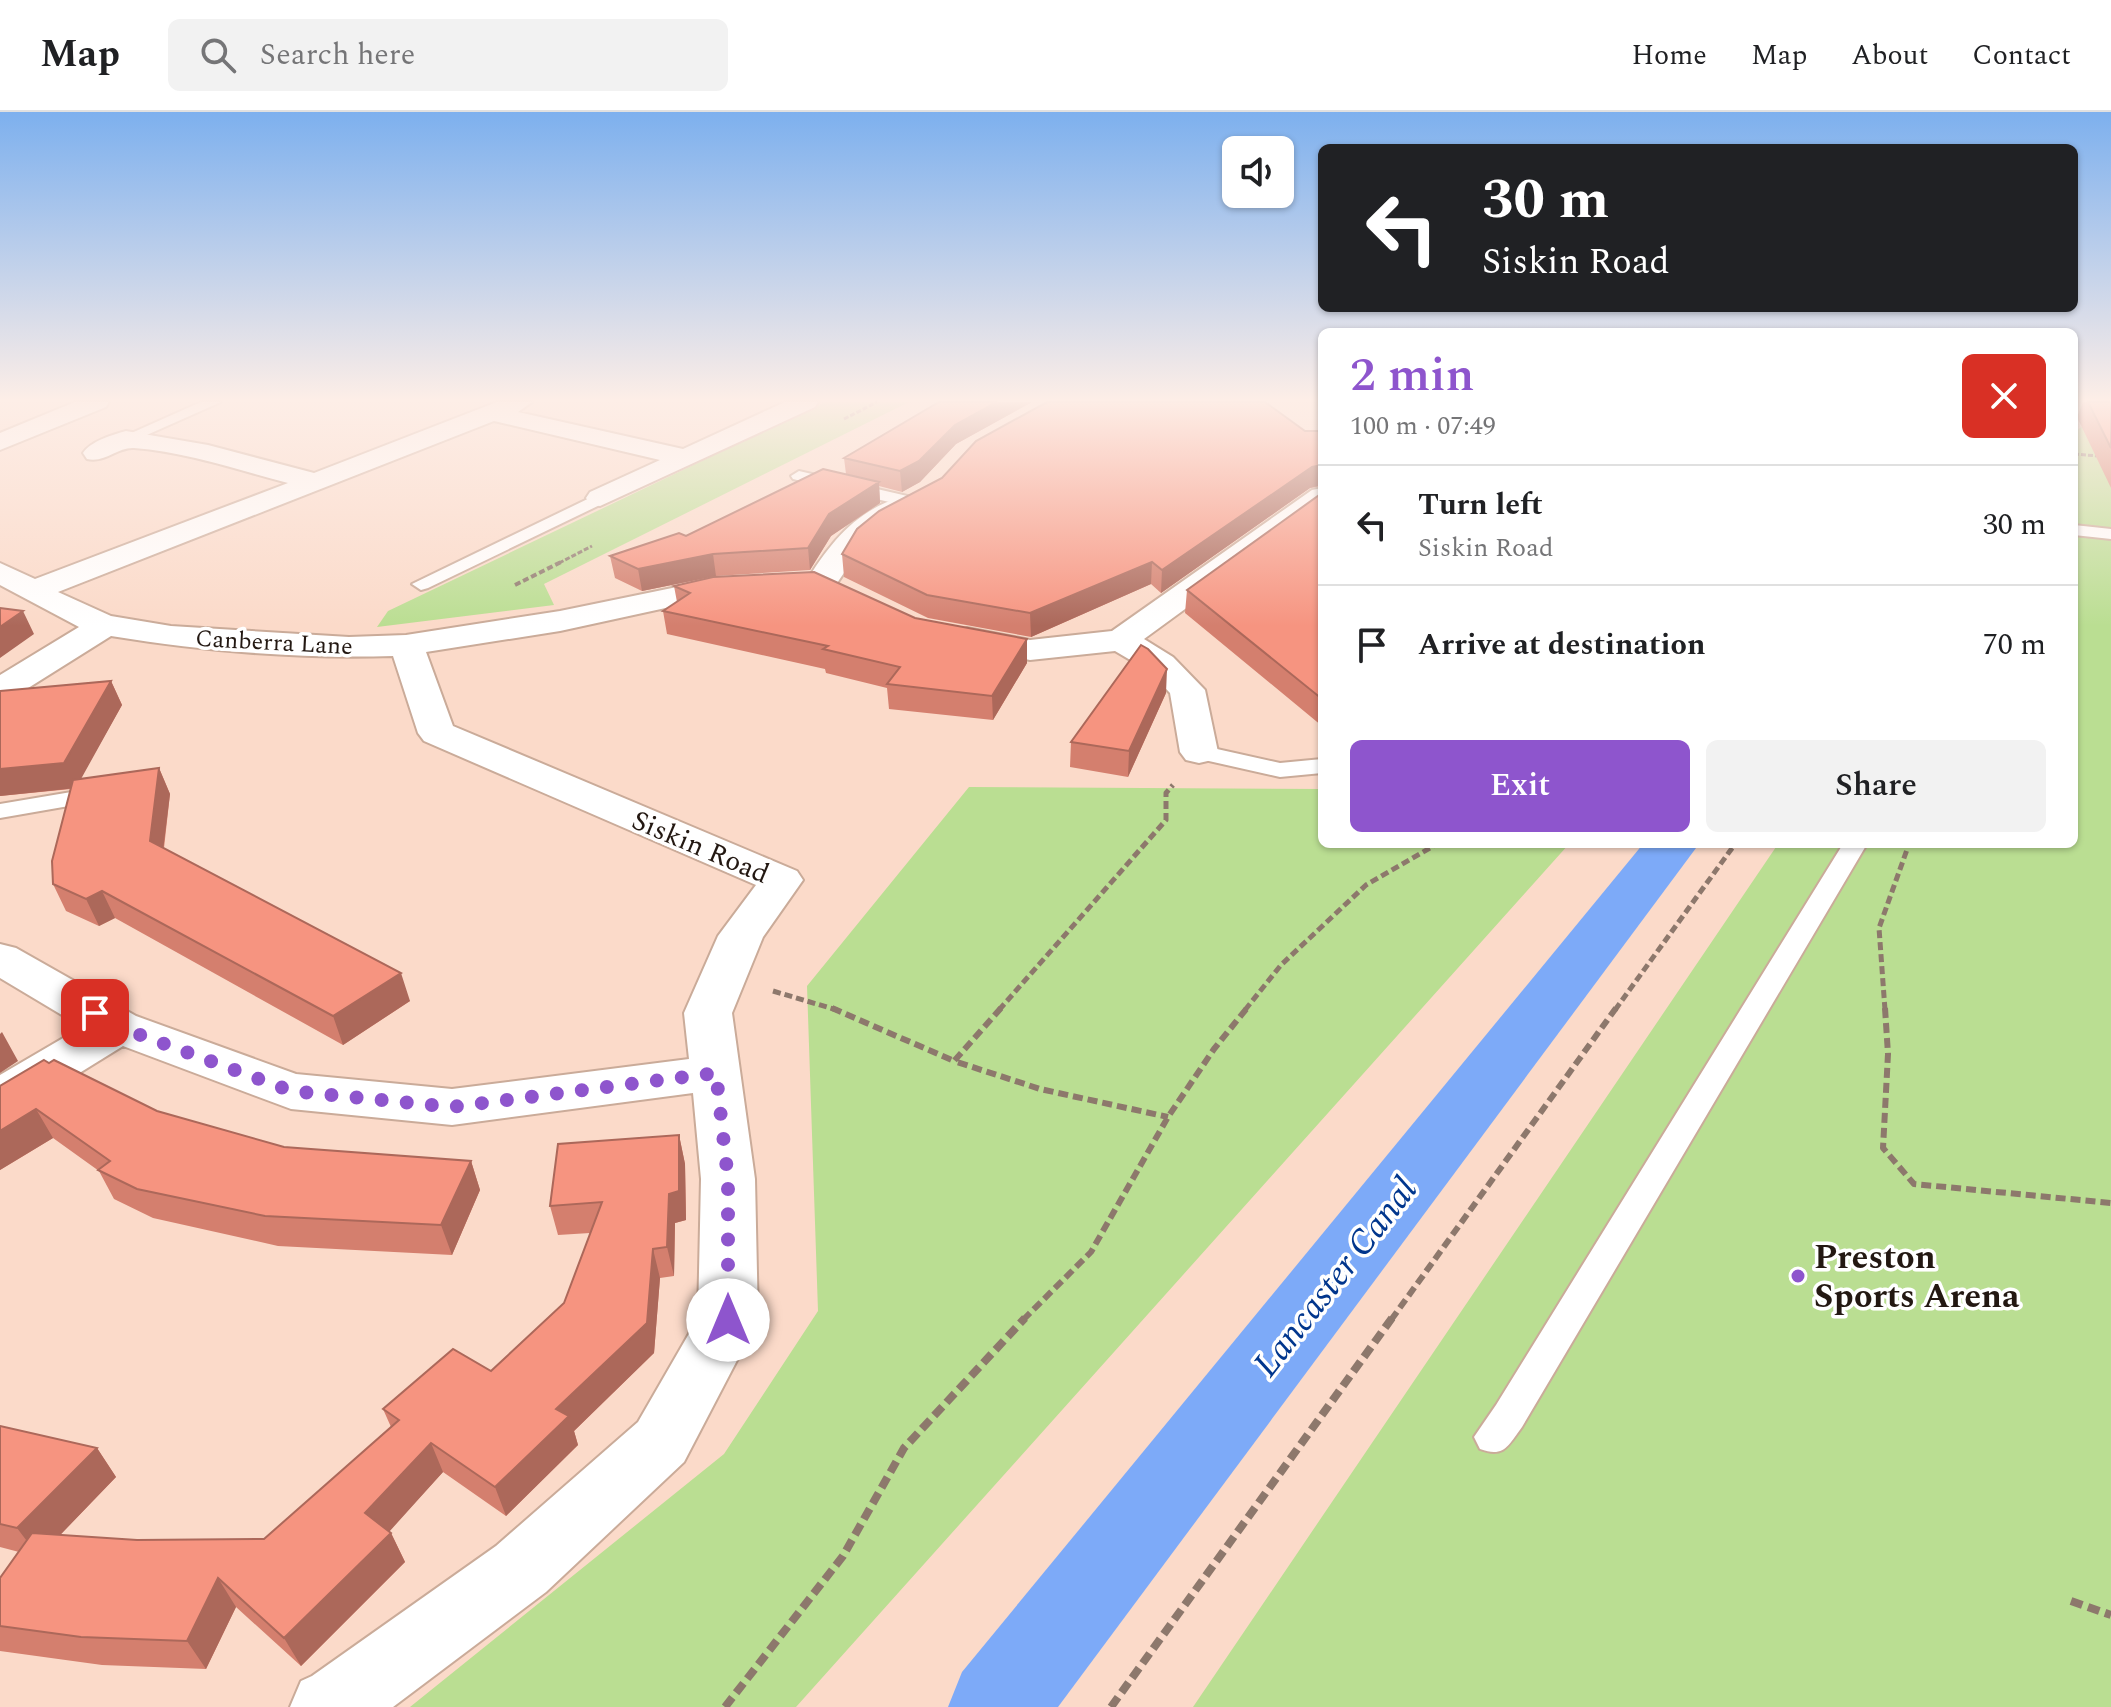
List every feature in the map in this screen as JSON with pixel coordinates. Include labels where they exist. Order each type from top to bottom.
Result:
[{"type":"street","points":[[294,476],[314,482]]},
{"type":"street","points":[[33,590],[329,476]]},
{"type":"street","points":[[600,498],[646,476]]},
{"type":"street","name":"Canberra Lane","points":[[0,572],[77,615],[105,625],[171,636],[349,647],[406,645],[491,629],[560,621],[716,588],[806,587],[844,544],[869,524],[921,496]]},
{"type":"street","points":[[932,632],[1030,650],[1121,640],[1294,531],[1318,501]]},
{"type":"street","points":[[0,694],[2,689],[105,625]]},
{"type":"street","points":[[1121,640],[1161,664],[1187,690],[1199,752]]},
{"type":"street","name":"Siskin Road","points":[[327,1707],[336,1704],[521,1569],[661,1442],[728,1320],[728,1179],[708,1013],[741,936],[782,880],[437,733],[406,645]]},
{"type":"street","points":[[0,958],[119,1027],[291,1091],[452,1107],[716,1073]]},
{"type":"street","points":[[0,1098],[119,1027]]},
{"type":"lane","points":[[802,476],[921,496]]},
{"type":"lane","points":[[421,584],[600,498]]},
{"type":"lane","points":[[2078,530],[2111,534]]},
{"type":"lane","points":[[1199,752],[1280,770],[1318,766]]},
{"type":"lane","points":[[0,811],[119,791]]},
{"type":"lane","points":[[1493,1437],[1509,1416],[1853,848]]},
{"type":"path","points":[[954,1061],[1166,820],[1166,793],[1199,752]]},
{"type":"path","points":[[725,1707],[843,1556],[904,1448],[1091,1252],[1168,1117],[1214,1049],[1281,965],[1366,885],[1430,848]]},
{"type":"path","points":[[1111,1707],[1732,848]]},
{"type":"path","points":[[1908,848],[1879,928],[1888,1054],[1883,1148],[1914,1184],[2111,1203]]},
{"type":"path","points":[[719,987],[780,992],[821,1003],[954,1061],[1040,1089],[1168,1117]]},
{"type":"path","points":[[2071,1601],[2111,1615]]},
{"type":"green space","points":[[669,476],[760,476],[544,584],[554,605],[377,627],[388,611]]},
{"type":"green space","name":"Preston Sports Arena","points":[[2078,476],[2111,476],[2111,1707],[1193,1707],[1775,848],[2078,848]]},
{"type":"green space","points":[[969,787],[1318,789],[1318,848],[1565,848],[796,1707],[410,1707],[724,1454],[818,1311],[807,986]]},
{"type":"building","points":[[808,476],[855,476],[879,482],[829,514],[808,548],[713,554],[638,569],[610,556],[679,533],[686,536]]},
{"type":"building","points":[[1298,476],[1162,570],[1152,562],[1030,613],[927,595],[842,554],[857,529],[879,511],[942,478]]},
{"type":"building","points":[[1318,496],[1318,696],[1187,590]]},
{"type":"building","points":[[814,572],[915,618],[1027,639],[992,696],[887,684],[900,667],[823,649],[828,646],[663,611],[690,593],[674,586],[713,577]]},
{"type":"building","points":[[0,608],[23,611],[0,627]]},
{"type":"building","points":[[1141,645],[1167,669],[1129,751],[1071,742]]},
{"type":"building","points":[[111,681],[64,763],[0,769],[0,691]]},
{"type":"building","points":[[159,768],[150,841],[401,973],[333,1016],[102,891],[86,899],[53,884],[52,861],[73,780]]},
{"type":"building","points":[[44,1060],[49,1063],[54,1060],[157,1111],[284,1147],[471,1161],[441,1225],[265,1216],[137,1189],[98,1170],[110,1161],[36,1109],[0,1131],[0,1086]]},
{"type":"building","points":[[679,1135],[679,1191],[669,1194],[667,1247],[653,1249],[647,1323],[556,1409],[569,1416],[495,1487],[431,1443],[365,1513],[391,1533],[284,1638],[218,1578],[187,1641],[81,1637],[0,1626],[0,1578],[32,1533],[137,1540],[264,1539],[399,1420],[383,1409],[453,1349],[491,1371],[564,1303],[602,1202],[550,1206],[558,1144]]},
{"type":"building","points":[[0,1426],[97,1448],[17,1528],[0,1524]]},
{"type":"waterway","name":"Lancaster Canal","points":[[997,1707],[1669,848]]},
{"type":"place","name":"Preston Sports Arena","points":[[1798,1276]]},
{"type":"route","points":[[95,1013],[119,1027],[291,1091],[452,1107],[716,1073],[728,1179],[728,1320]]}]
